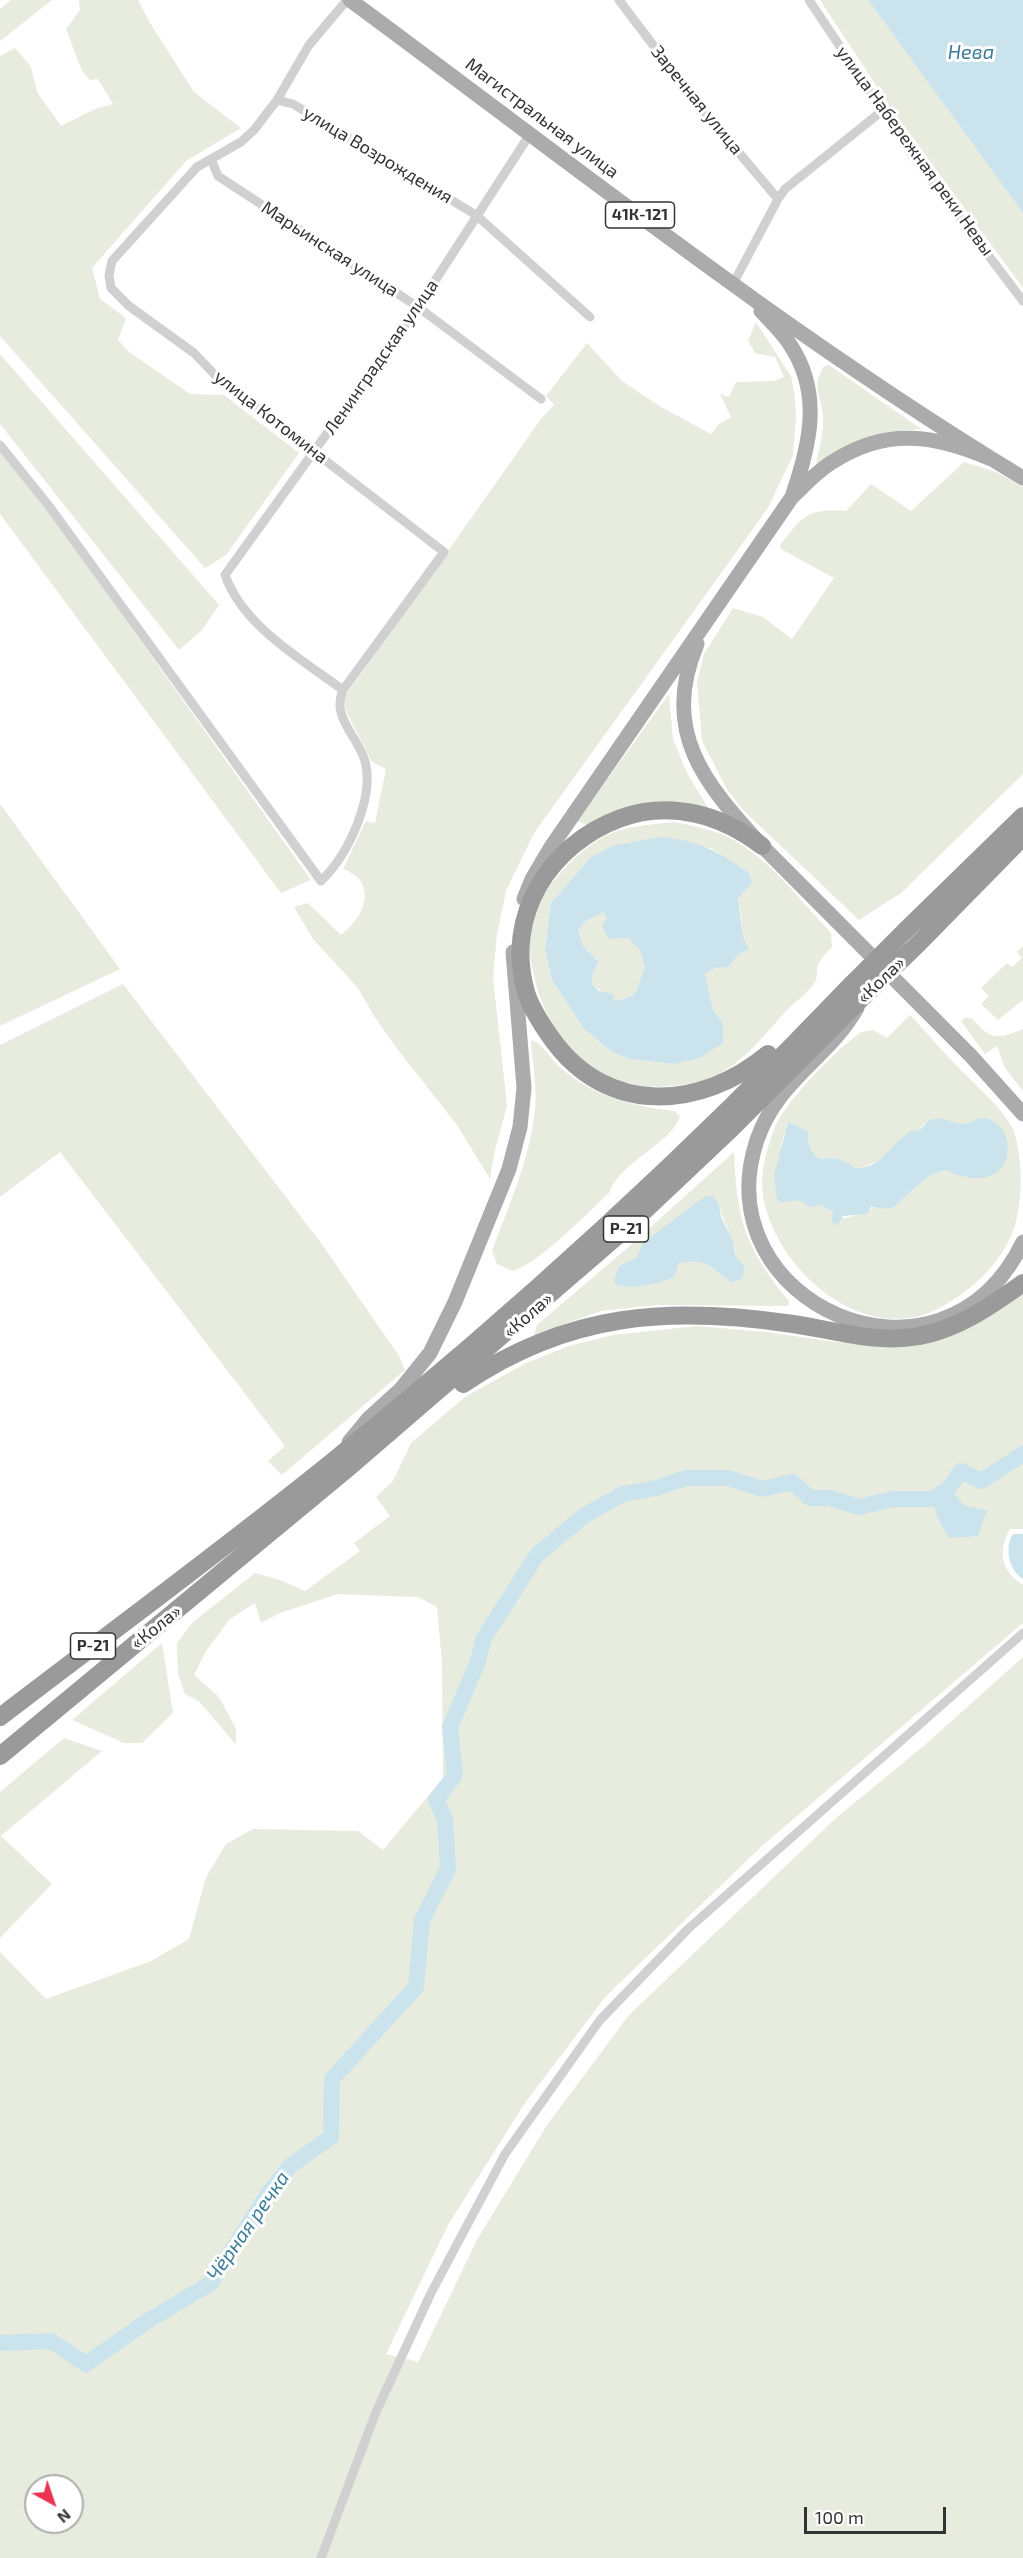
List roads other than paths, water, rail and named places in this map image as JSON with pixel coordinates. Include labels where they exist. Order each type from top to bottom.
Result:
[{"type":"highway","points":[[762,846],[723,822],[678,810],[659,810],[626,817],[598,828],[576,842],[543,876],[526,918],[522,936],[522,968],[526,993],[533,1009],[559,1048],[597,1080],[623,1091],[658,1098],[691,1094],[714,1087],[745,1072],[770,1053],[801,1021],[838,999]]},
{"type":"highway","name":"«Кола»","points":[[912,938],[1023,816]]},
{"type":"highway","name":"«Кола»","points":[[0,1756],[373,1446],[623,1232],[723,1137],[858,990],[1023,837]]},
{"type":"highway","name":"«Кола»","points":[[0,1717],[335,1460],[482,1335],[612,1219],[838,999],[858,990]]},
{"type":"highway","points":[[373,1446],[426,1412],[462,1384],[500,1361],[550,1337],[611,1321],[654,1315],[707,1314],[795,1324],[845,1334],[895,1338],[919,1336],[968,1318],[1023,1283]]},
{"type":"main road","name":"Магистральная улица","points":[[348,0],[749,296],[858,372],[991,459]]},
{"type":"main road","points":[[749,296],[790,345],[799,360],[808,384],[811,403],[810,435],[792,497]]},
{"type":"main road","points":[[335,1460],[369,1418],[401,1389],[430,1353],[459,1293],[509,1169],[520,1127],[524,1088],[513,956],[518,915],[532,879],[551,847],[792,497],[833,461],[854,450],[885,440],[914,437],[957,445],[991,459],[1023,478]]},
{"type":"main road","points":[[712,614],[694,652],[686,678],[684,708],[694,756],[705,778],[736,818],[762,846],[971,1056],[1023,1114]]},
{"type":"main road","points":[[858,990],[846,1027],[786,1088],[767,1116],[757,1140],[749,1177],[748,1197],[755,1226],[770,1258],[795,1288],[829,1312],[868,1325],[891,1329],[918,1326],[948,1317],[975,1302],[998,1281],[1023,1242]]},
{"type":"main road","points":[[971,1056],[994,1075],[1023,1106]]},
{"type":"street","points":[[211,159],[241,142],[254,130],[277,100],[309,45],[348,0]]},
{"type":"street","name":"Заречная улица","points":[[619,0],[696,102],[777,199]]},
{"type":"street","name":"улица Набережная реки Невы","points":[[809,0],[882,111],[1023,301]]},
{"type":"street","name":"улица Возрождения","points":[[277,100],[293,104],[476,214],[590,317]]},
{"type":"street","points":[[733,284],[777,199],[800,175],[882,111]]},
{"type":"street","name":"Ленинградская улица","points":[[343,690],[259,624],[230,589],[225,575],[418,307],[476,214],[530,134]]},
{"type":"street","name":"улица Котомина","points":[[211,159],[197,166],[112,261],[109,275],[111,288],[129,306],[194,353],[218,377],[444,552],[343,690]]},
{"type":"street","name":"Марьинская улица","points":[[211,159],[218,176],[418,307],[541,399]]},
{"type":"street","points":[[0,445],[49,506],[321,881],[334,868],[344,852],[363,807],[366,791],[366,769],[361,750],[339,713],[338,701],[343,690]]},
{"type":"street","points":[[321,2558],[376,2412],[431,2293],[505,2154],[600,2020],[688,1929],[1023,1633]]},
{"type":"water","name":"Нева","points":[[868,0],[1023,0],[1023,213]]},
{"type":"water","points":[[660,837],[686,841],[727,858],[749,873],[752,883],[738,898],[743,938],[749,949],[738,954],[728,968],[719,967],[705,973],[713,1010],[723,1023],[723,1043],[700,1058],[673,1064],[630,1059],[612,1052],[584,1029],[552,980],[545,949],[551,903],[590,858],[612,846]],"holes":[[[603,912],[607,918],[602,926],[609,939],[628,938],[640,950],[645,968],[634,994],[614,1001],[613,994],[599,991],[592,984],[593,972],[599,962],[583,946],[578,930],[587,920]]]},
{"type":"water","points":[[979,1118],[993,1121],[1002,1130],[1007,1142],[1007,1156],[1001,1168],[989,1176],[971,1178],[945,1170],[929,1176],[891,1209],[871,1207],[867,1214],[843,1216],[838,1225],[831,1221],[833,1212],[821,1205],[809,1207],[800,1201],[783,1203],[777,1199],[774,1175],[788,1122],[808,1131],[810,1147],[820,1159],[839,1159],[855,1168],[880,1160],[905,1135],[913,1130],[920,1130],[931,1120],[943,1119],[964,1124]]},
{"type":"water","points":[[713,1196],[719,1204],[721,1217],[733,1241],[735,1255],[745,1268],[742,1279],[732,1282],[708,1265],[689,1262],[679,1263],[674,1277],[660,1282],[637,1287],[616,1285],[614,1280],[619,1266],[637,1257],[643,1243],[704,1197]]},
{"type":"water","points":[[949,1488],[965,1506],[987,1510],[978,1536],[949,1538],[937,1517],[931,1490]]},
{"type":"water","points":[[1013,1534],[1023,1534],[1023,1579],[1014,1570],[1009,1558],[1010,1539]]},
{"type":"waterway","name":"Чёрная речка","points":[[0,2343],[51,2341],[86,2364],[146,2322],[211,2283],[267,2195],[290,2166],[331,2137],[332,2079],[416,1987],[422,1920],[448,1869],[445,1819],[436,1800],[455,1775],[450,1727],[477,1664],[484,1638],[537,1555],[585,1515],[623,1494],[656,1488],[686,1478],[728,1478],[762,1489],[792,1482],[810,1498],[830,1498],[859,1507],[893,1499],[933,1499],[949,1488],[961,1471],[981,1481],[1023,1454]]}]
